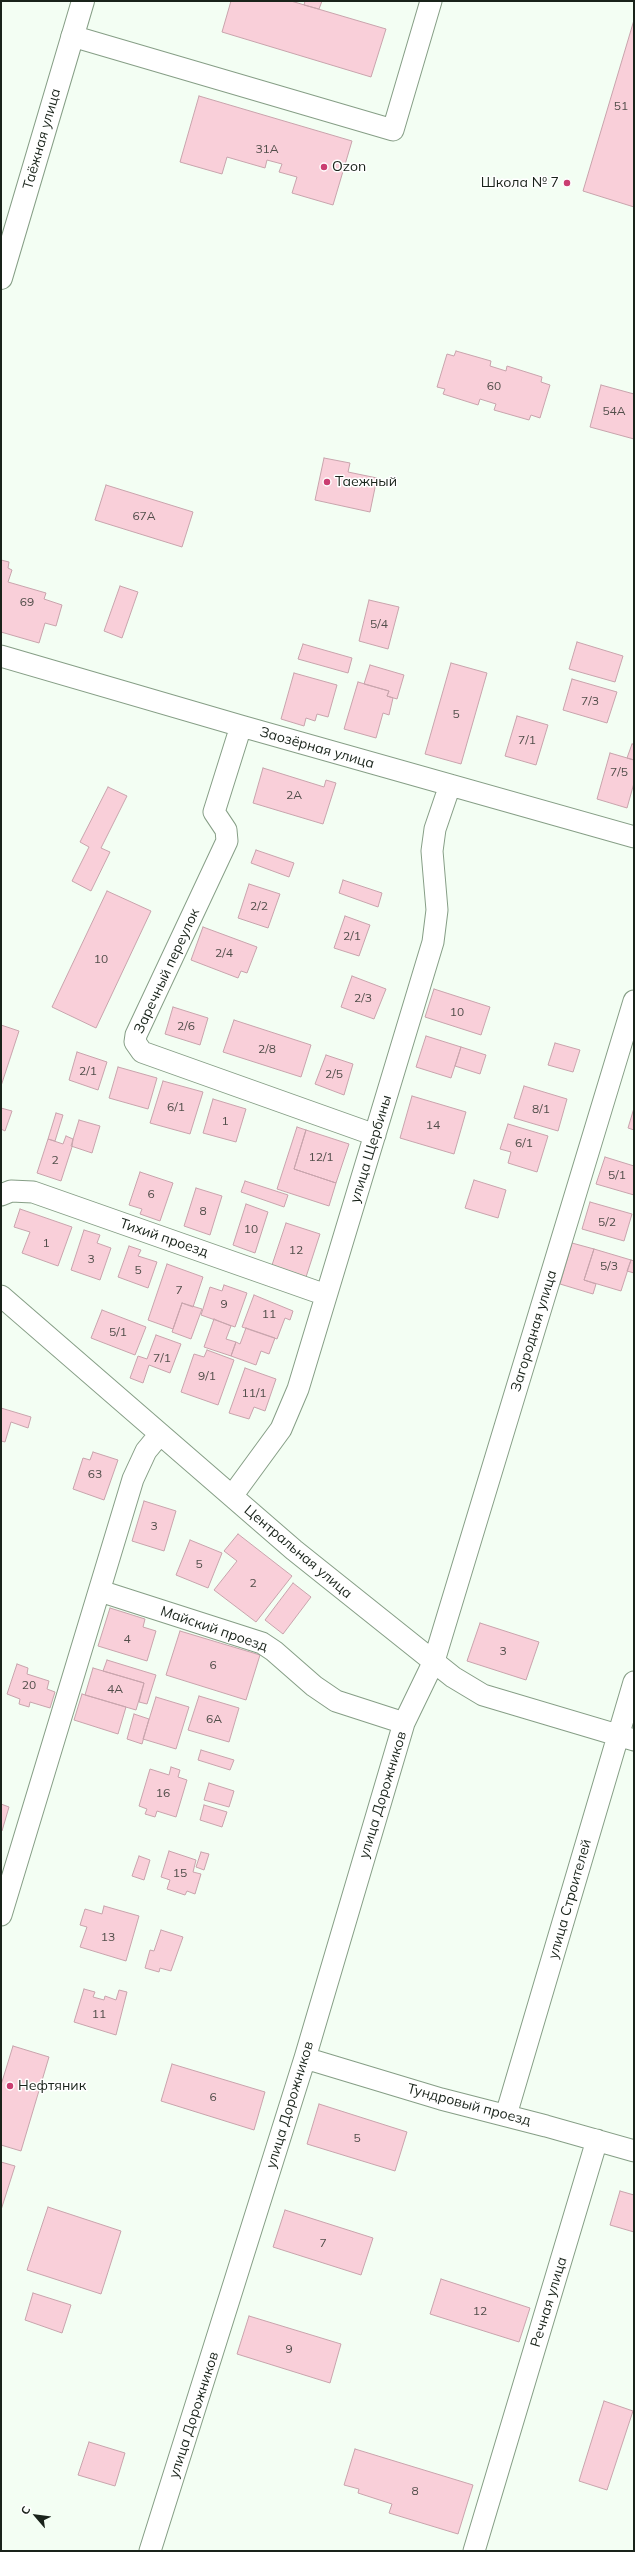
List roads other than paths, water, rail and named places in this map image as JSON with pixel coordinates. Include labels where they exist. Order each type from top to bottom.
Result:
[{"type":"street","name":"Таёжная улица","points":[[1,278],[83,1]]},
{"type":"street","points":[[72,36],[393,130],[431,1]]},
{"type":"street","name":"Заозёрная улица","points":[[1,656],[241,726],[634,837]]},
{"type":"street","name":"Заречный переулок","points":[[241,726],[214,812],[226,830],[227,841],[136,1034],[135,1042],[142,1052],[375,1135]]},
{"type":"street","name":"улица Щербины","points":[[232,1496],[268,1449],[290,1410],[326,1295],[433,942],[438,910],[432,851],[435,829],[450,785]]},
{"type":"street","name":"Загородная улица","points":[[434,1661],[634,1001]]},
{"type":"street","name":"Тихий проезд","points":[[1,1195],[11,1191],[33,1192],[326,1295]]},
{"type":"street","name":"Центральная улица","points":[[1,1296],[294,1550],[452,1677],[483,1695],[626,1738]]},
{"type":"street","points":[[1,1915],[133,1479],[146,1451],[160,1434]]},
{"type":"street","name":"Майский проезд","points":[[100,1590],[262,1643],[274,1650],[314,1686],[336,1701],[404,1723]]},
{"type":"street","name":"улица Дорожников","points":[[150,2551],[305,2058],[404,1723],[434,1661]]},
{"type":"street","name":"улица Строителей","points":[[506,2115],[626,1738],[634,1682]]},
{"type":"street","name":"Тундровый проезд","points":[[305,2058],[441,2099],[506,2115],[634,2151]]},
{"type":"street","name":"Речная улица","points":[[474,2551],[597,2140]]},
{"type":"place","name":"Ozon","points":[[324,167]]},
{"type":"place","name":"Школа № 7","points":[[567,183]]},
{"type":"place","name":"Таежный","points":[[327,482]]},
{"type":"place","name":"Нефтяник","points":[[10,2086]]}]
